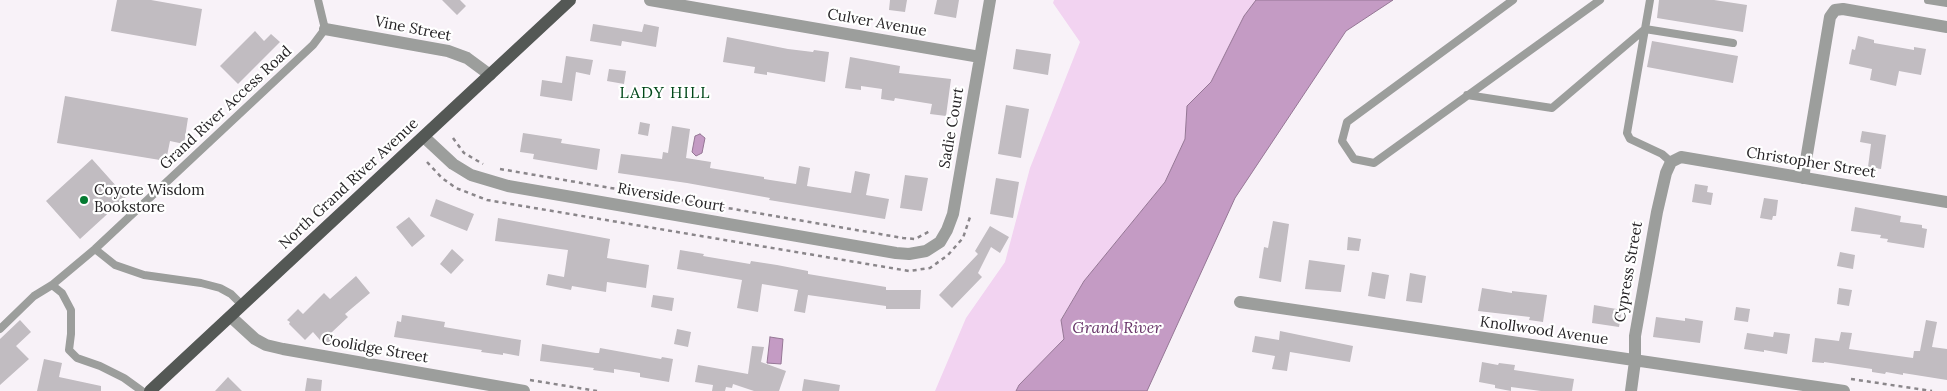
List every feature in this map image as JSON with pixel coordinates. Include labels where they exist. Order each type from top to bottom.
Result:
[{"type":"main road","name":"North Grand River Avenue","points":[[150,391],[570,0]]},
{"type":"street","name":"Culver Avenue","points":[[650,0],[980,57]]},
{"type":"street","name":"Sadie Court","points":[[926,251],[940,242],[953,214],[990,0]]},
{"type":"street","points":[[1803,178],[1830,17],[1835,10],[1843,9],[1947,27]]},
{"type":"street","name":"Vine Street","points":[[325,29],[448,51],[467,58],[490,75]]},
{"type":"street","name":"Riverside Court","points":[[424,137],[452,164],[471,175],[508,186],[896,253],[909,254],[926,251]]},
{"type":"street","name":"Christopher Street","points":[[1671,162],[1681,157],[1947,202]]},
{"type":"street","name":"Cypress Street","points":[[1630,391],[1635,361],[1635,336],[1655,221],[1666,173],[1671,162]]},
{"type":"street","name":"Knollwood Avenue","points":[[1240,302],[1844,391]]},
{"type":"street","name":"Coolidge Street","points":[[230,316],[255,339],[266,345],[524,391]]},
{"type":"lane","points":[[318,0],[325,29]]},
{"type":"lane","points":[[1513,0],[1347,122],[1342,141],[1354,159],[1374,163],[1600,0]]},
{"type":"lane","points":[[1650,0],[1627,133],[1630,139],[1662,154],[1671,162]]},
{"type":"lane","points":[[1928,0],[1947,3]]},
{"type":"lane","name":"Grand River Access Road","points":[[0,329],[34,296],[95,249],[314,45],[325,29]]},
{"type":"lane","points":[[1467,95],[1552,108],[1645,29],[1732,43]]},
{"type":"lane","points":[[95,249],[115,265],[144,276],[200,283],[220,288],[231,294],[243,306]]},
{"type":"lane","points":[[52,284],[62,293],[71,310],[72,334],[69,350],[77,358],[100,366],[124,378],[142,391]]},
{"type":"path","points":[[452,138],[464,153],[484,164]]},
{"type":"path","points":[[493,168],[903,238],[915,238],[929,232],[932,227]]},
{"type":"shaded area","points":[[1054,0],[1256,0],[1244,16],[1211,82],[1187,106],[1185,139],[1165,182],[1084,281],[1061,319],[1064,339],[1019,385],[1016,391],[935,391],[966,318],[1005,262],[1030,168],[1080,42],[1053,3]]},
{"type":"water","name":"Grand River","points":[[1256,0],[1393,0],[1346,31],[1235,198],[1147,391],[1016,391],[1019,385],[1064,339],[1061,320],[1084,281],[1165,182],[1185,139],[1187,106],[1211,82],[1244,16]]},
{"type":"water","points":[[700,134],[705,138],[702,153],[696,156],[692,152],[695,136]]},
{"type":"water","points":[[770,337],[783,339],[781,364],[767,363]]},
{"type":"building","points":[[117,0],[151,0],[202,9],[196,46],[111,31]]},
{"type":"building","points":[[442,0],[460,0],[466,6],[457,15]]},
{"type":"building","points":[[890,0],[907,0],[905,12],[889,10]]},
{"type":"building","points":[[937,0],[959,0],[956,18],[934,14]]},
{"type":"building","points":[[1659,0],[1714,0],[1747,5],[1743,32],[1657,18]]},
{"type":"building","points":[[593,24],[642,32],[644,24],[659,27],[656,47],[622,41],[621,46],[590,41]]},
{"type":"building","points":[[255,31],[264,41],[271,34],[280,42],[238,84],[220,66]]},
{"type":"building","points":[[1858,36],[1874,40],[1874,43],[1914,50],[1914,47],[1926,49],[1921,75],[1899,71],[1896,86],[1870,80],[1872,69],[1849,64],[1852,49],[1855,50]]},
{"type":"building","points":[[727,37],[788,49],[829,52],[825,82],[767,72],[767,75],[754,73],[755,67],[723,62]]},
{"type":"building","points":[[1652,41],[1738,56],[1733,83],[1647,67]]},
{"type":"building","points":[[1016,49],[1051,54],[1048,75],[1013,69]]},
{"type":"building","points":[[566,56],[593,60],[590,75],[576,72],[572,101],[540,96],[542,80],[562,83]]},
{"type":"building","points":[[850,57],[900,66],[899,73],[951,79],[946,116],[930,114],[932,104],[895,98],[894,101],[881,99],[882,89],[861,86],[861,90],[845,88]]},
{"type":"building","points":[[609,69],[626,71],[624,84],[607,81]]},
{"type":"building","points":[[65,96],[188,118],[184,144],[170,141],[166,161],[57,143]]},
{"type":"building","points":[[1006,105],[1029,109],[1021,158],[998,154]]},
{"type":"building","points":[[640,122],[650,124],[648,136],[638,134]]},
{"type":"building","points":[[672,126],[690,129],[686,158],[711,162],[710,168],[796,184],[799,166],[810,168],[807,186],[851,193],[855,171],[870,174],[866,195],[889,199],[885,219],[769,200],[770,198],[687,183],[618,173],[621,154],[662,159],[663,152],[668,153]]},
{"type":"building","points":[[1862,131],[1886,135],[1881,169],[1868,167],[1871,144],[1860,142]]},
{"type":"building","points":[[523,133],[562,139],[561,143],[600,149],[597,170],[533,159],[534,154],[520,152]]},
{"type":"building","points":[[92,159],[126,197],[80,239],[46,201]]},
{"type":"building","points":[[905,175],[928,178],[922,211],[900,208]]},
{"type":"building","points":[[996,178],[1019,182],[1013,218],[990,214]]},
{"type":"building","points":[[1695,184],[1708,186],[1707,192],[1713,193],[1711,205],[1692,202]]},
{"type":"building","points":[[1764,198],[1778,200],[1776,216],[1773,216],[1772,220],[1760,218]]},
{"type":"building","points":[[436,199],[474,214],[467,231],[430,216]]},
{"type":"building","points":[[1855,207],[1901,216],[1900,222],[1922,225],[1922,228],[1927,229],[1924,248],[1887,242],[1888,239],[1880,238],[1881,235],[1851,231]]},
{"type":"building","points":[[409,217],[425,236],[412,247],[396,227]]},
{"type":"building","points":[[498,218],[610,239],[607,258],[649,265],[646,288],[607,282],[606,292],[572,286],[571,290],[546,285],[548,274],[564,277],[568,250],[495,241]]},
{"type":"building","points":[[1273,221],[1289,224],[1281,282],[1259,278],[1264,247],[1268,248]]},
{"type":"building","points":[[990,226],[1009,237],[1000,253],[991,247],[978,273],[982,277],[952,308],[939,295],[978,254],[975,251]]},
{"type":"building","points":[[1348,237],[1361,239],[1359,251],[1347,250]]},
{"type":"building","points":[[452,249],[464,260],[451,274],[440,264]]},
{"type":"building","points":[[680,250],[750,264],[751,261],[808,271],[808,274],[886,287],[886,290],[921,290],[920,309],[886,309],[886,306],[808,295],[805,313],[794,311],[798,290],[762,284],[758,312],[737,308],[742,280],[677,269]]},
{"type":"building","points":[[1840,252],[1855,255],[1853,269],[1837,266]]},
{"type":"building","points":[[1309,260],[1345,265],[1341,292],[1305,289]]},
{"type":"building","points":[[1372,272],[1389,275],[1385,299],[1368,296]]},
{"type":"building","points":[[1410,273],[1426,276],[1422,303],[1406,301]]},
{"type":"building","points":[[356,276],[370,293],[345,314],[348,317],[331,333],[336,338],[326,347],[313,332],[305,340],[289,324],[290,322],[287,320],[298,309],[303,314],[324,293],[330,299]]},
{"type":"building","points":[[1482,288],[1512,293],[1512,291],[1547,295],[1543,322],[1529,320],[1530,317],[1478,311]]},
{"type":"building","points":[[1839,288],[1852,290],[1849,306],[1837,304]]},
{"type":"building","points":[[653,295],[674,298],[672,311],[651,307]]},
{"type":"building","points":[[1594,305],[1622,310],[1619,327],[1592,323]]},
{"type":"building","points":[[1736,307],[1750,309],[1748,322],[1734,320]]},
{"type":"building","points":[[402,315],[445,322],[444,327],[521,340],[519,356],[481,352],[482,350],[394,337],[397,321],[401,322]]},
{"type":"building","points":[[1656,317],[1685,321],[1685,318],[1703,321],[1700,343],[1653,337]]},
{"type":"building","points":[[20,320],[31,332],[16,346],[29,359],[0,385],[0,339]]},
{"type":"building","points":[[1926,320],[1937,322],[1932,347],[1947,349],[1947,380],[1903,373],[1903,375],[1886,372],[1885,374],[1872,372],[1872,369],[1812,362],[1815,338],[1839,341],[1841,332],[1852,333],[1849,349],[1913,358],[1914,351],[1920,351]]},
{"type":"building","points":[[677,329],[691,332],[688,347],[674,344]]},
{"type":"building","points":[[1280,331],[1353,346],[1350,362],[1290,352],[1287,371],[1272,369],[1275,356],[1252,352],[1255,336],[1279,340]]},
{"type":"building","points":[[1774,332],[1790,334],[1787,354],[1744,349],[1747,333],[1773,337]]},
{"type":"building","points":[[542,344],[596,353],[599,353],[600,348],[661,359],[662,357],[673,359],[669,382],[640,377],[640,373],[614,369],[614,373],[593,370],[594,368],[540,361]]},
{"type":"building","points":[[752,346],[764,347],[761,362],[786,371],[779,391],[754,391],[733,384],[732,388],[726,387],[725,391],[712,391],[713,385],[695,382],[698,365],[748,374]]},
{"type":"building","points":[[44,359],[62,363],[59,377],[101,386],[101,391],[37,391]]},
{"type":"building","points":[[1482,362],[1498,365],[1499,363],[1515,365],[1514,370],[1574,379],[1572,391],[1541,391],[1511,387],[1511,391],[1495,388],[1495,385],[1479,382]]},
{"type":"building","points":[[228,377],[242,391],[215,391]]},
{"type":"building","points":[[307,378],[322,380],[321,391],[305,391]]},
{"type":"building","points":[[804,379],[840,385],[839,391],[802,391]]},
{"type":"place","name":"Coyote Wisdom Bookstore","points":[[84,200]]},
{"type":"district","name":"LADY HILL","points":[[665,93]]}]
